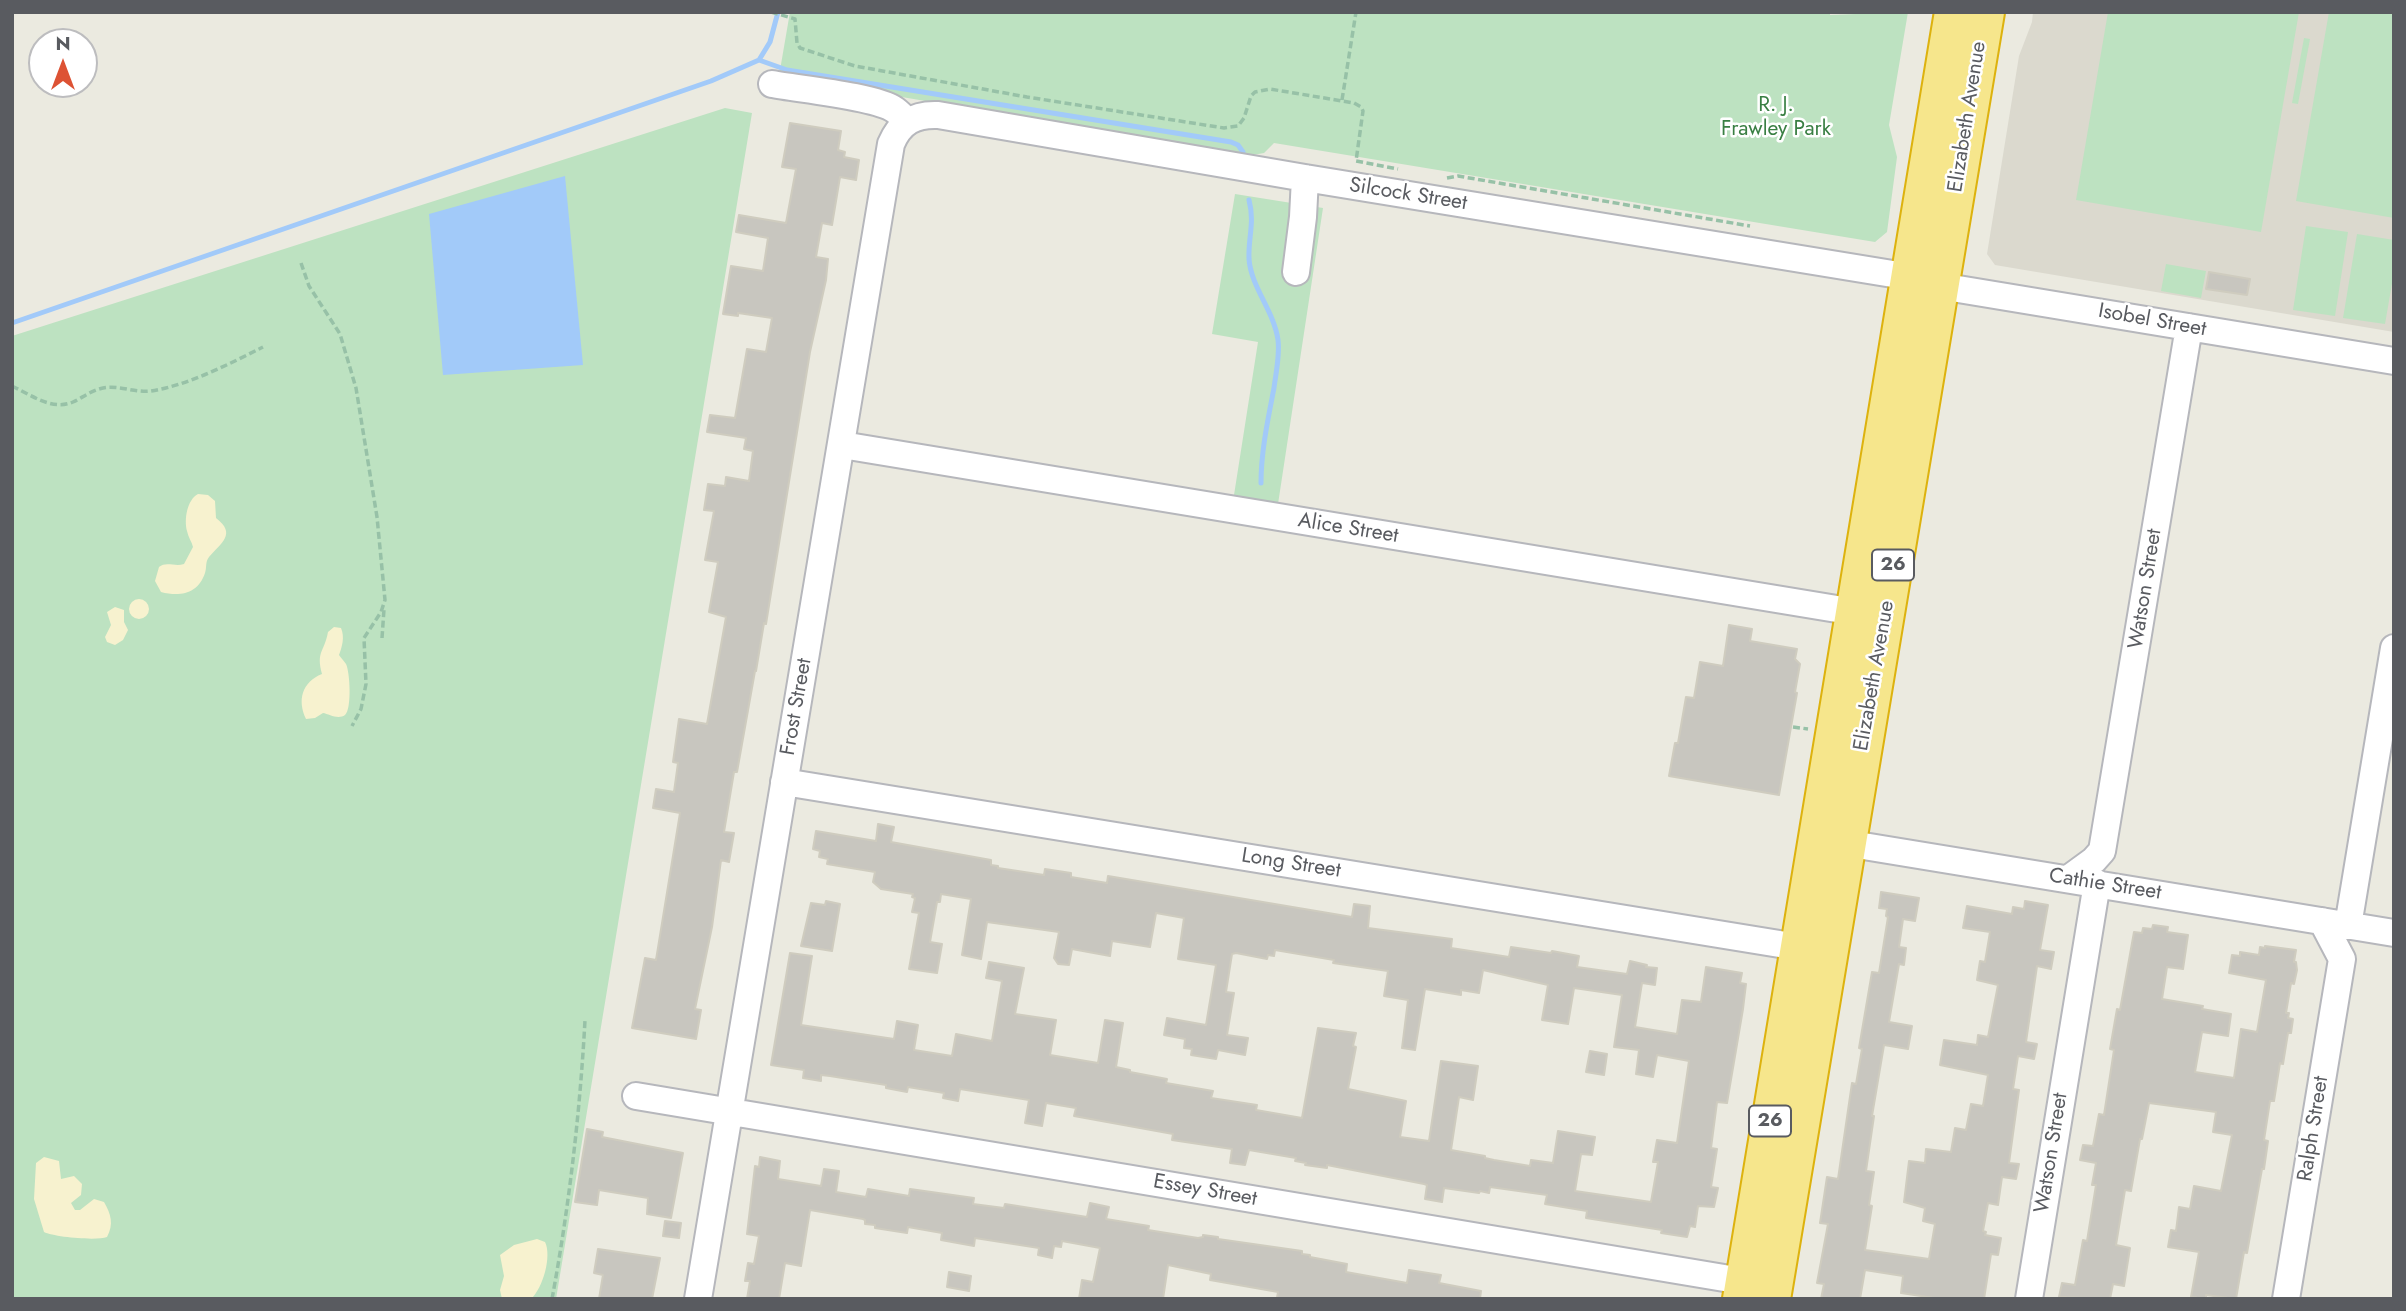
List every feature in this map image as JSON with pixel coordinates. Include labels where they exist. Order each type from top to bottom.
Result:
[{"type":"highway","name":"Elizabeth Avenue","points":[[1758,1291],[1926,282],[1954,12]]},
{"type":"highway","name":"Elizabeth Avenue","points":[[1758,1291],[1798,947],[1831,840],[1854,612],[1985,12]]},
{"type":"street","points":[[772,84],[884,104],[894,108],[907,121]]},
{"type":"street","name":"Silcock Street","points":[[907,121],[938,115],[1926,282]]},
{"type":"street","name":"Frost Street","points":[[698,1299],[891,144],[894,135],[907,121]]},
{"type":"street","points":[[1296,272],[1304,217],[1305,178]]},
{"type":"street","name":"Isobel Street","points":[[1926,282],[2394,361]]},
{"type":"street","name":"Watson Street","points":[[2102,851],[2189,327]]},
{"type":"street","name":"Alice Street","points":[[842,445],[1854,612]]},
{"type":"street","points":[[2384,932],[2342,959],[2335,924],[2394,648]]},
{"type":"street","name":"Long Street","points":[[784,782],[1798,947]]},
{"type":"street","name":"Cathie Street","points":[[1831,840],[2384,932]]},
{"type":"street","points":[[2068,879],[2102,851],[2124,888]]},
{"type":"street","name":"Watson Street","points":[[2029,1299],[2096,883]]},
{"type":"street","name":"Ralph Street","points":[[2286,1299],[2342,959]]},
{"type":"street","name":"Essey Street","points":[[636,1096],[1758,1291]]},
{"type":"path","points":[[772,12],[792,17],[796,22],[797,43],[800,47],[855,66],[1224,128],[1238,126],[1244,118],[1251,96],[1262,90],[1358,104],[1363,111],[1356,161],[1406,172]]},
{"type":"path","points":[[1342,100],[1356,12]]},
{"type":"path","points":[[1440,178],[1458,176],[1750,226]]},
{"type":"path","points":[[301,262],[309,286],[341,334],[356,388],[377,517],[385,600],[382,638]]},
{"type":"path","points":[[12,386],[59,406],[102,388],[144,391],[171,386],[263,347]]},
{"type":"path","points":[[352,726],[361,709],[366,684],[364,638],[381,612],[385,600]]},
{"type":"path","points":[[1793,727],[1805,729]]},
{"type":"path","points":[[552,1299],[571,1169],[585,1020]]},
{"type":"shaded area","points":[[2033,12],[2394,12],[2394,332],[1995,265],[1987,254],[2019,56]]},
{"type":"green space","name":"R. J. Frawley Park","points":[[790,12],[1830,12],[1830,15],[1908,12],[1889,125],[1897,157],[1887,232],[1875,242],[1274,143],[1264,153],[1247,156],[779,76]]},
{"type":"green space","points":[[2108,12],[2299,12],[2261,232],[2076,200]]},
{"type":"green space","points":[[2329,12],[2394,12],[2394,218],[2296,201]]},
{"type":"green space","points":[[2304,38],[2310,39],[2298,104],[2292,103]]},
{"type":"green space","points":[[725,108],[752,113],[556,1299],[12,1299],[12,336]]},
{"type":"green space","points":[[1235,194],[1323,208],[1278,504],[1234,495],[1258,342],[1212,334]]},
{"type":"green space","points":[[2306,226],[2348,232],[2335,316],[2293,310]]},
{"type":"green space","points":[[2357,234],[2394,240],[2394,272],[2385,324],[2343,318]]},
{"type":"green space","points":[[2166,264],[2206,271],[2201,298],[2161,291]]},
{"type":"sand","points":[[198,494],[208,495],[215,501],[216,518],[225,529],[225,538],[208,559],[198,586],[181,594],[161,592],[155,581],[159,567],[165,564],[184,564],[193,547],[187,531],[186,516],[191,501]]},
{"type":"sand","points":[[139,599],[146,602],[149,609],[146,616],[139,619],[132,616],[129,609],[132,602]]},
{"type":"sand","points":[[115,607],[124,610],[124,622],[128,630],[123,640],[115,645],[107,642],[105,637],[111,625],[107,612]]},
{"type":"sand","points":[[334,627],[341,628],[343,635],[339,655],[349,674],[347,711],[339,717],[323,713],[306,719],[302,705],[303,692],[315,677],[322,674],[320,656],[328,632]]},
{"type":"sand","points":[[44,1157],[59,1161],[61,1179],[74,1176],[82,1184],[81,1195],[71,1203],[75,1210],[80,1210],[94,1199],[104,1202],[111,1219],[107,1237],[75,1238],[44,1232],[34,1199],[36,1163]]},
{"type":"sand","points":[[537,1239],[545,1242],[547,1255],[545,1272],[535,1294],[531,1299],[502,1299],[500,1290],[504,1276],[500,1255],[514,1245]]},
{"type":"water","points":[[565,176],[583,365],[443,375],[429,214]]},
{"type":"building","points":[[790,123],[841,131],[838,150],[845,152],[844,157],[859,160],[856,180],[840,177],[832,225],[822,223],[816,257],[828,259],[826,280],[810,352],[766,624],[764,623],[737,772],[734,772],[724,832],[734,833],[729,862],[721,860],[712,927],[695,1009],[701,1010],[696,1039],[632,1028],[645,958],[656,960],[680,813],[653,808],[656,789],[674,792],[678,763],[673,762],[679,719],[707,724],[726,617],[709,612],[718,562],[705,560],[714,511],[704,510],[708,484],[725,486],[726,477],[749,481],[753,451],[744,449],[746,438],[707,432],[710,415],[735,418],[747,349],[766,352],[772,318],[738,313],[738,316],[723,314],[731,266],[763,271],[768,238],[736,232],[739,215],[786,223],[796,169],[782,167]]},
{"type":"building","points":[[2209,272],[2250,279],[2247,295],[2206,289]]},
{"type":"building","points":[[1729,625],[1752,629],[1750,641],[1797,649],[1795,659],[1800,664],[1797,693],[1779,795],[1669,776],[1686,697],[1694,698],[1700,662],[1723,666]]},
{"type":"building","points":[[878,824],[894,827],[891,842],[991,860],[991,865],[998,868],[1044,875],[1045,869],[1107,883],[1108,876],[1352,917],[1354,904],[1370,906],[1368,928],[1452,939],[1451,948],[1509,957],[1511,947],[1552,951],[1579,956],[1577,967],[1627,974],[1630,961],[1647,965],[1646,967],[1657,968],[1655,985],[1642,983],[1635,1027],[1677,1034],[1682,1000],[1701,1002],[1706,967],[1742,973],[1740,983],[1746,984],[1727,1103],[1717,1102],[1711,1148],[1717,1149],[1711,1187],[1718,1188],[1714,1207],[1698,1206],[1695,1227],[1690,1226],[1687,1237],[1661,1233],[1662,1230],[1586,1218],[1587,1211],[1545,1204],[1547,1195],[1490,1187],[1489,1193],[1444,1188],[1442,1202],[1425,1199],[1427,1185],[1424,1184],[1327,1165],[1327,1168],[1305,1165],[1306,1163],[1295,1161],[1296,1158],[1249,1150],[1245,1165],[1230,1163],[1232,1149],[1172,1140],[1173,1134],[1074,1116],[1076,1108],[1046,1103],[1042,1126],[1025,1123],[1029,1100],[960,1089],[958,1101],[943,1098],[944,1093],[908,1087],[907,1092],[886,1088],[886,1085],[830,1076],[821,1075],[821,1081],[803,1078],[804,1070],[771,1065],[790,953],[812,956],[801,1025],[894,1039],[897,1021],[918,1025],[914,1050],[952,1056],[956,1034],[992,1041],[1002,981],[986,978],[989,962],[1024,968],[1015,1014],[1056,1020],[1050,1055],[1098,1063],[1105,1020],[1123,1023],[1116,1067],[1167,1079],[1166,1083],[1213,1091],[1211,1098],[1257,1105],[1256,1110],[1302,1118],[1318,1028],[1356,1033],[1348,1089],[1406,1101],[1400,1137],[1429,1141],[1441,1061],[1478,1066],[1473,1100],[1459,1097],[1451,1150],[1530,1166],[1531,1160],[1553,1163],[1558,1131],[1595,1137],[1592,1155],[1581,1154],[1575,1191],[1651,1202],[1658,1162],[1653,1162],[1657,1140],[1677,1143],[1689,1061],[1657,1055],[1653,1077],[1636,1074],[1639,1050],[1614,1047],[1622,995],[1574,988],[1568,1024],[1542,1020],[1548,985],[1483,970],[1479,993],[1461,990],[1461,995],[1425,989],[1415,1050],[1402,1048],[1408,1000],[1384,996],[1388,971],[1333,963],[1334,960],[1275,950],[1274,956],[1268,955],[1267,959],[1236,953],[1232,954],[1226,992],[1234,993],[1227,1035],[1248,1038],[1245,1055],[1218,1050],[1216,1059],[1191,1055],[1192,1049],[1184,1048],[1185,1039],[1164,1035],[1167,1018],[1206,1025],[1216,965],[1178,959],[1184,918],[1156,913],[1150,947],[1112,941],[1110,956],[1072,949],[1069,965],[1058,964],[1054,958],[1059,932],[987,922],[981,959],[962,955],[971,899],[941,894],[940,902],[937,902],[930,942],[942,944],[937,973],[909,969],[919,913],[912,912],[915,898],[912,897],[913,894],[881,889],[873,882],[875,872],[827,864],[828,859],[819,857],[820,851],[813,849],[816,831],[876,841]]},
{"type":"building","points":[[1881,892],[1919,898],[1915,921],[1903,919],[1899,947],[1906,948],[1904,965],[1899,964],[1889,1022],[1912,1026],[1908,1049],[1884,1045],[1872,1116],[1866,1171],[1874,1172],[1865,1250],[1929,1259],[1935,1224],[1923,1221],[1925,1208],[1904,1202],[1909,1161],[1925,1163],[1926,1149],[1951,1152],[1955,1128],[1966,1130],[1971,1104],[1983,1106],[1988,1075],[1940,1065],[1944,1040],[1977,1045],[1978,1035],[1988,1037],[1998,985],[1977,980],[1980,961],[1985,962],[1990,932],[1963,928],[1967,906],[2012,914],[2013,907],[2024,909],[2025,901],[2048,905],[2040,950],[2054,952],[2051,969],[2037,966],[2026,1042],[2037,1044],[2034,1059],[2018,1056],[2013,1089],[2019,1090],[2009,1163],[2019,1164],[2016,1179],[2002,1177],[1998,1205],[1988,1203],[1983,1231],[1986,1232],[1985,1235],[2001,1238],[1998,1255],[1991,1254],[1984,1299],[1941,1299],[1901,1293],[1903,1276],[1865,1270],[1860,1299],[1821,1299],[1824,1284],[1817,1283],[1828,1224],[1820,1223],[1827,1177],[1838,1179],[1852,1083],[1856,1084],[1862,1049],[1859,1048],[1872,972],[1879,973],[1888,917],[1887,909],[1879,908]]},
{"type":"building","points":[[826,901],[840,904],[832,951],[801,946],[811,903],[825,905]]},
{"type":"building","points":[[2153,925],[2168,927],[2167,932],[2188,935],[2183,969],[2167,967],[2162,999],[2231,1014],[2228,1036],[2202,1032],[2195,1072],[2234,1078],[2241,1029],[2257,1032],[2266,980],[2229,973],[2232,955],[2240,956],[2240,952],[2259,955],[2260,947],[2265,946],[2296,950],[2294,962],[2297,970],[2294,984],[2291,983],[2286,1013],[2289,1013],[2288,1018],[2293,1019],[2291,1033],[2288,1033],[2283,1064],[2280,1063],[2274,1101],[2270,1101],[2264,1140],[2268,1141],[2264,1169],[2236,1299],[2206,1295],[2206,1299],[2191,1297],[2199,1252],[2168,1247],[2171,1230],[2176,1231],[2179,1207],[2190,1209],[2194,1186],[2221,1191],[2232,1135],[2213,1132],[2216,1112],[2149,1103],[2131,1191],[2125,1190],[2116,1245],[2130,1248],[2124,1286],[2113,1284],[2110,1299],[2059,1297],[2062,1283],[2075,1285],[2083,1240],[2087,1241],[2096,1185],[2092,1185],[2096,1163],[2080,1160],[2083,1145],[2093,1146],[2099,1114],[2104,1115],[2114,1050],[2110,1049],[2134,932],[2142,933],[2143,928],[2152,929]]},
{"type":"building","points":[[1590,1051],[1607,1054],[1604,1075],[1586,1072]]},
{"type":"building","points":[[587,1129],[603,1132],[602,1137],[683,1153],[671,1218],[647,1214],[648,1198],[599,1190],[597,1205],[575,1202]]},
{"type":"building","points":[[760,1157],[780,1161],[778,1179],[821,1186],[824,1169],[839,1171],[836,1192],[866,1197],[868,1189],[909,1196],[910,1189],[974,1198],[973,1204],[1004,1208],[1005,1204],[1087,1217],[1090,1203],[1109,1207],[1106,1219],[1149,1226],[1148,1230],[1198,1238],[1203,1235],[1218,1237],[1302,1251],[1302,1254],[1310,1257],[1347,1264],[1346,1272],[1407,1283],[1409,1270],[1441,1275],[1439,1283],[1481,1291],[1480,1299],[1285,1299],[1277,1298],[1278,1292],[1210,1280],[1211,1274],[1168,1265],[1163,1299],[1079,1299],[1082,1280],[1093,1282],[1100,1248],[1062,1241],[1061,1247],[1054,1246],[1052,1258],[1038,1255],[1039,1248],[975,1238],[974,1246],[941,1240],[942,1233],[908,1227],[907,1233],[875,1228],[875,1225],[865,1224],[863,1219],[810,1210],[801,1266],[785,1263],[779,1299],[747,1299],[750,1281],[745,1281],[748,1263],[754,1264],[759,1236],[747,1234],[755,1166],[759,1167]]},
{"type":"building","points":[[665,1221],[681,1223],[679,1238],[663,1236]]},
{"type":"building","points":[[598,1249],[660,1258],[652,1299],[599,1299],[603,1275],[594,1273]]},
{"type":"building","points":[[949,1272],[971,1276],[969,1291],[947,1287]]},
{"type":"waterway","points":[[12,323],[711,81],[759,60],[770,42],[778,12]]},
{"type":"waterway","points":[[759,60],[787,70],[1231,142],[1238,145],[1243,152]]},
{"type":"waterway","points":[[1249,200],[1249,259],[1258,289],[1276,329],[1278,346],[1278,364],[1264,447],[1261,483]]}]
